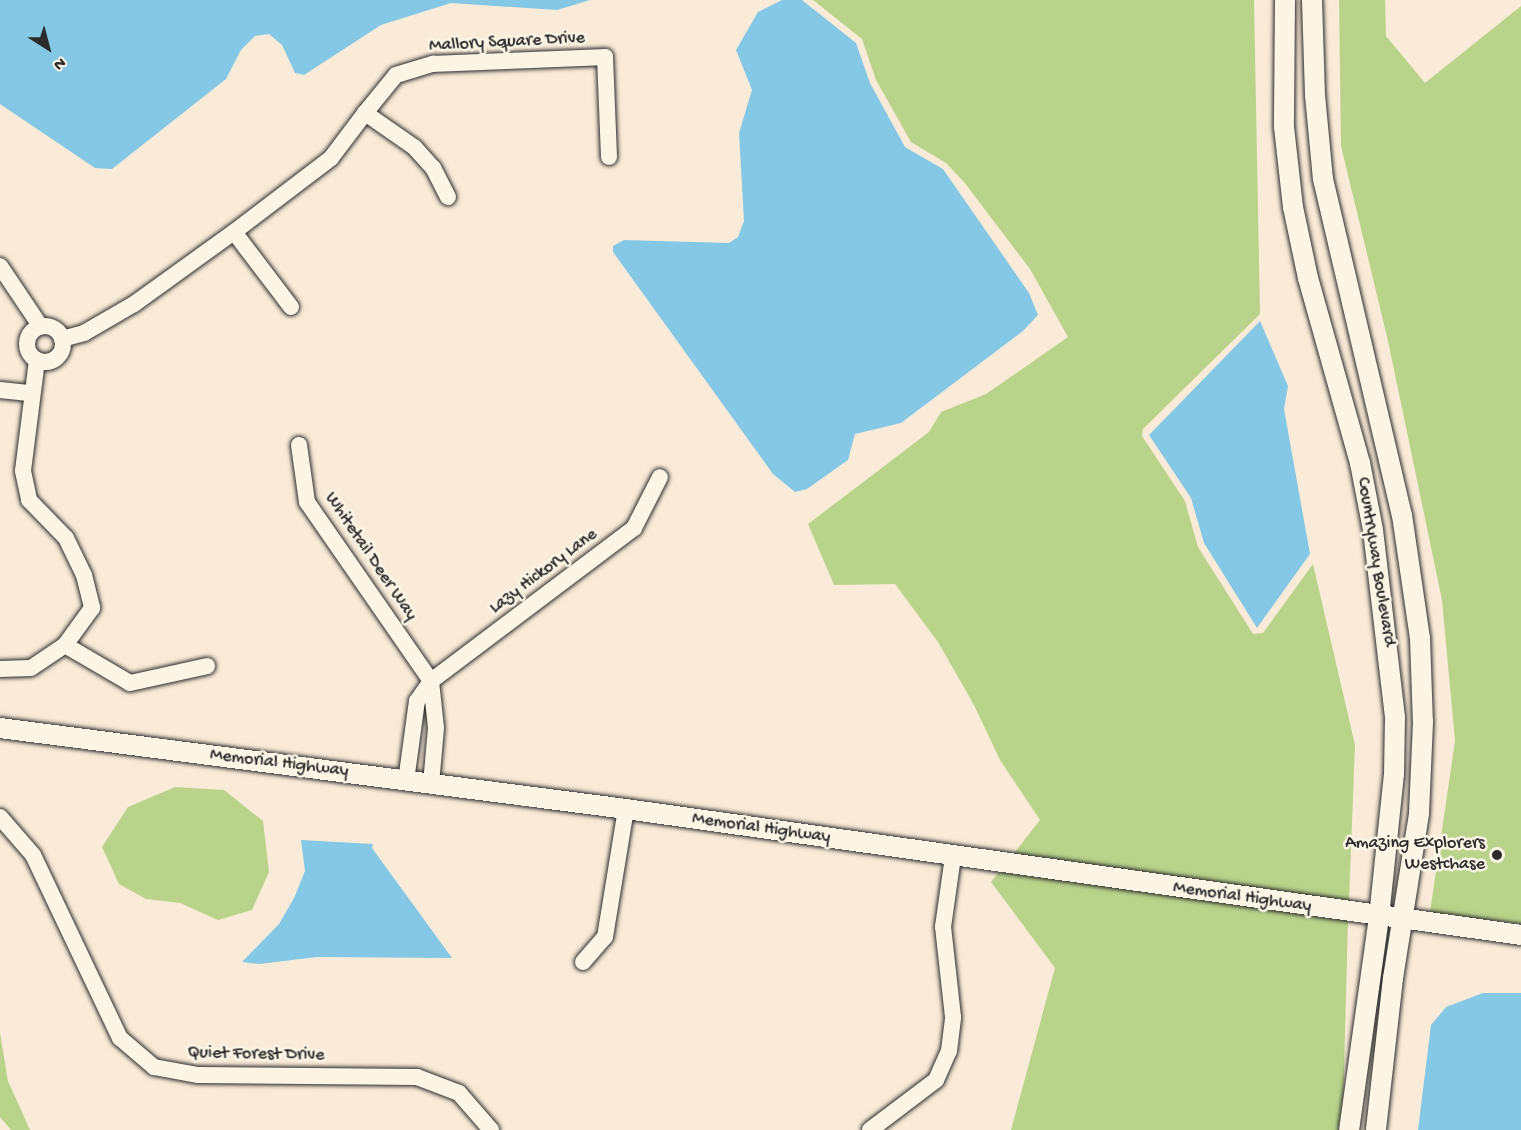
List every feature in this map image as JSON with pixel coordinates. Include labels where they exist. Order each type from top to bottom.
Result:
[{"type":"street","name":"Countryway Boulevard","points":[[1285,0],[1284,127],[1293,207],[1373,530],[1395,717],[1394,774],[1379,917],[1349,1130]]},
{"type":"street","name":"Countryway Boulevard","points":[[1312,0],[1315,95],[1323,179],[1402,515],[1420,638],[1422,776],[1376,1130]]},
{"type":"street","name":"Mallory Square Drive","points":[[62,339],[84,333],[135,304],[331,158],[396,75],[433,64],[605,57],[609,157]]},
{"type":"street","points":[[366,113],[414,147],[433,168],[448,197]]},
{"type":"street","points":[[234,232],[291,307]]},
{"type":"street","points":[[0,266],[41,327]]},
{"type":"street","points":[[41,327],[51,327],[62,339],[59,356],[49,362],[37,360],[29,351],[28,339],[41,327]]},
{"type":"street","points":[[0,669],[31,668],[65,645],[92,608],[84,575],[66,538],[30,500],[23,471],[31,393],[37,360]]},
{"type":"street","points":[[0,390],[31,393]]},
{"type":"street","points":[[1346,417],[1377,409]]},
{"type":"street","name":"Whitetail Deer Way","points":[[299,445],[307,502],[431,681],[436,728],[431,784]]},
{"type":"street","name":"Lazy Hickory Lane","points":[[431,681],[634,528],[660,477]]},
{"type":"street","points":[[65,645],[130,683],[207,666]]},
{"type":"street","points":[[406,781],[417,701],[431,681]]},
{"type":"street","name":"Memorial Highway","points":[[0,728],[626,809],[1379,917],[1521,935]]},
{"type":"street","points":[[583,962],[605,937],[626,809]]},
{"type":"street","name":"Quiet Forest Drive","points":[[0,817],[33,855],[120,1038],[154,1067],[198,1075],[417,1077],[459,1093],[491,1130]]},
{"type":"street","points":[[870,1130],[936,1080],[949,1051],[953,1017],[943,927],[953,857]]},
{"type":"green space","points":[[813,0],[1254,0],[1260,314],[1143,429],[1142,436],[1185,501],[1198,547],[1253,634],[1263,633],[1313,564],[1355,745],[1349,902],[1012,856],[1040,820],[1000,760],[974,705],[938,642],[895,584],[834,585],[808,524],[929,432],[941,412],[986,394],[1068,337],[1030,269],[964,182],[946,163],[911,142],[876,80],[862,39]]},
{"type":"green space","points":[[1339,0],[1385,0],[1386,36],[1425,83],[1521,6],[1521,924],[1430,912],[1455,741],[1442,600],[1388,341],[1341,146]]},
{"type":"green space","points":[[175,787],[224,790],[263,821],[269,872],[252,910],[218,920],[180,903],[146,899],[119,884],[102,847],[128,807]]},
{"type":"green space","points":[[999,872],[1348,919],[1343,1109],[1339,1130],[1011,1130],[1055,968],[991,882]]},
{"type":"green space","points":[[0,1033],[8,1081],[30,1130],[11,1130],[0,1117]]},
{"type":"water","points":[[0,0],[590,0],[557,10],[451,3],[381,25],[304,75],[295,73],[282,45],[269,34],[255,36],[241,50],[226,79],[112,169],[95,168],[0,104]]},
{"type":"water","points":[[782,0],[802,0],[856,43],[870,83],[905,147],[943,169],[1029,293],[1038,315],[1023,331],[901,423],[855,434],[848,460],[807,489],[795,492],[773,474],[613,252],[613,246],[624,240],[729,243],[738,237],[744,221],[739,133],[752,90],[736,50],[758,12]]},
{"type":"water","points":[[1260,321],[1288,386],[1284,409],[1310,554],[1257,628],[1204,543],[1191,498],[1149,435]]},
{"type":"water","points":[[301,840],[373,844],[372,848],[452,958],[317,957],[259,964],[242,962],[279,924],[294,898],[305,871]]},
{"type":"water","points":[[1483,993],[1521,993],[1521,1130],[1418,1130],[1431,1025],[1446,1007]]},
{"type":"place","name":"Amazing Explorers Westchase","points":[[1497,855]]}]
